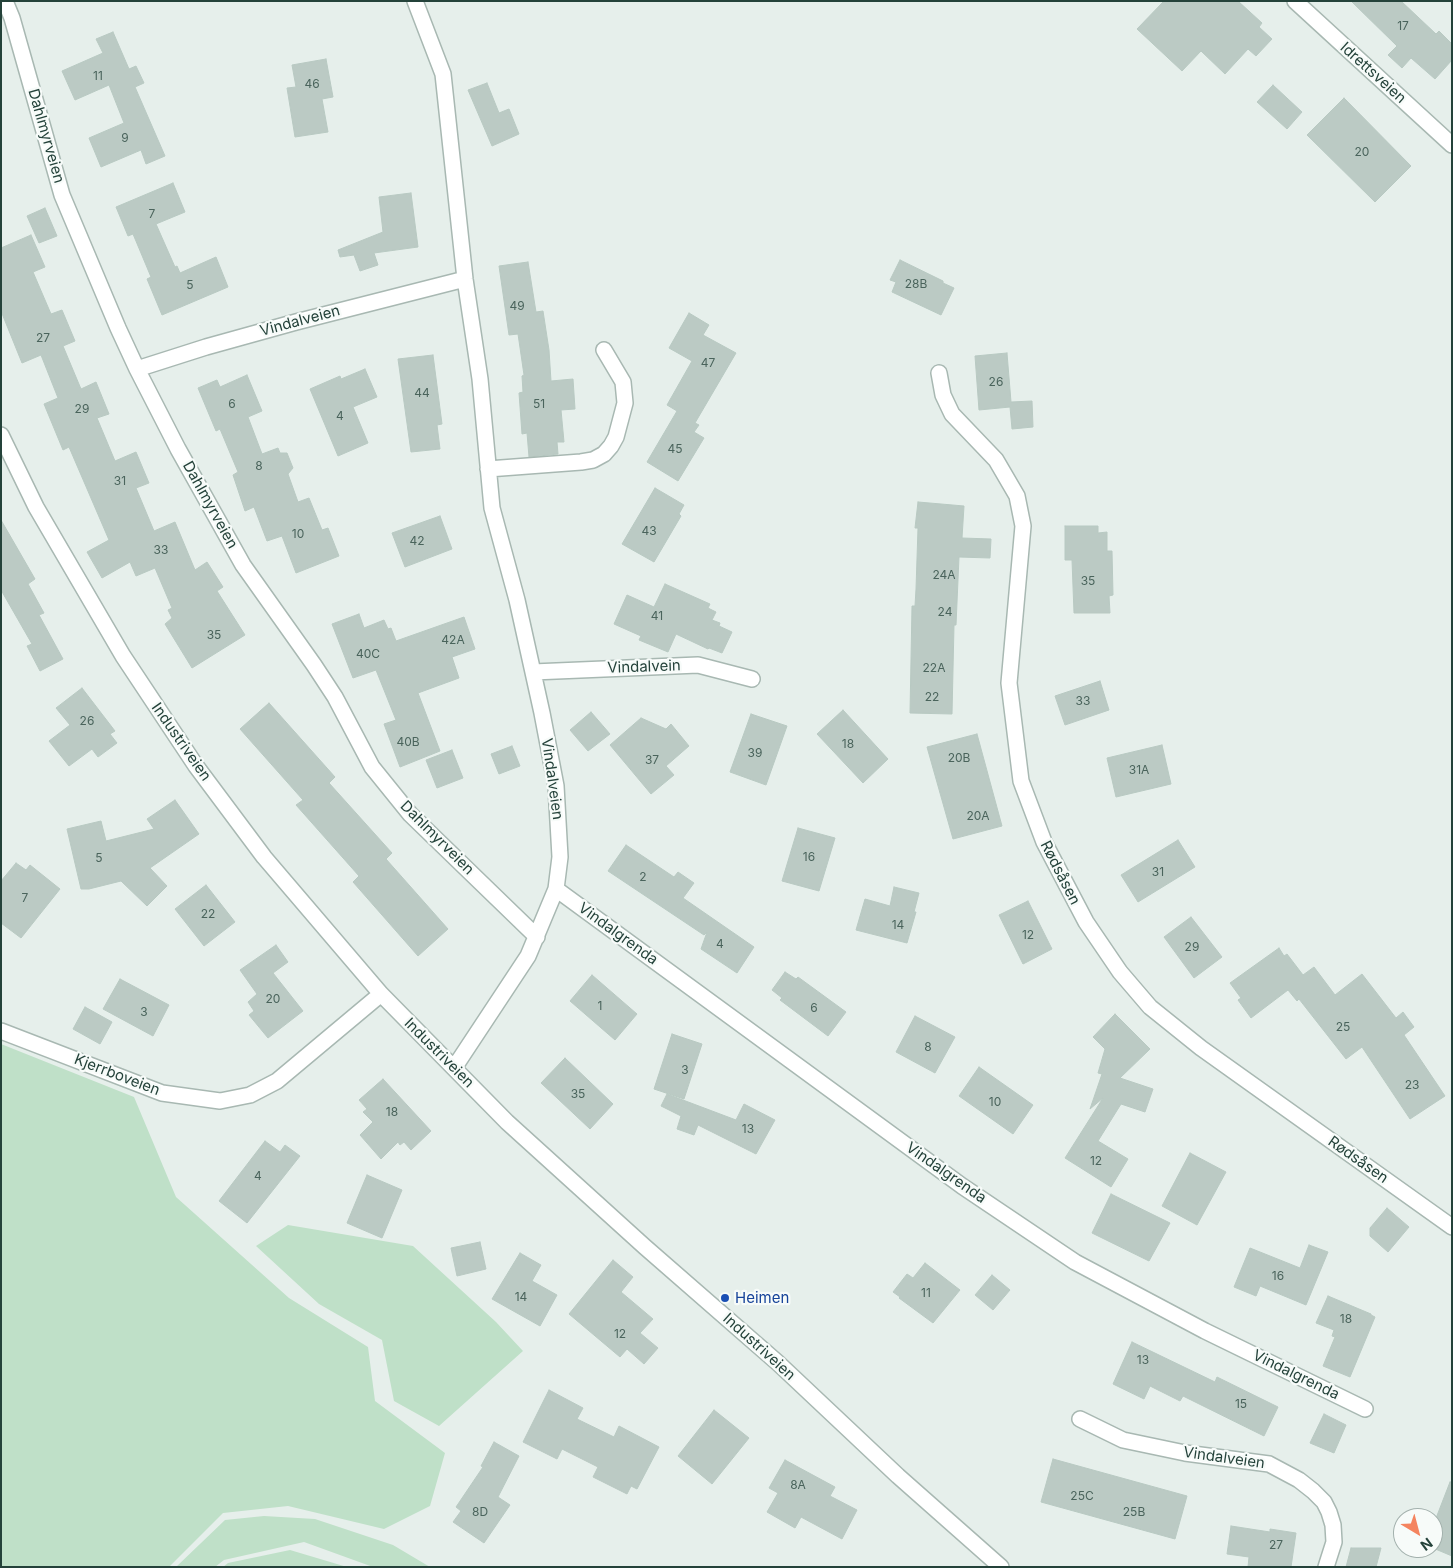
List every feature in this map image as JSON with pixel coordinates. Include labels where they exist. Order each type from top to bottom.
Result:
[{"type":"street","name":"Dahlmyrveien","points":[[5,1],[12,18],[62,195],[137,369],[178,449],[243,565],[335,697],[372,768],[410,814],[537,936]]},
{"type":"street","name":"Vindalveien","points":[[415,1],[443,74],[465,279],[480,379],[492,508],[517,600],[556,786],[560,857],[556,889],[528,956],[454,1068]]},
{"type":"street","name":"Idrettsveien","points":[[1294,1],[1452,145]]},
{"type":"street","name":"Vindalveien","points":[[137,369],[206,347],[296,322],[465,279]]},
{"type":"street","points":[[488,469],[593,460],[604,454],[612,446],[616,438],[625,403],[623,382],[604,350]]},
{"type":"street","name":"Rødsåsen","points":[[939,373],[943,395],[952,414],[996,460],[1017,496],[1022,526],[1009,683],[1021,781],[1044,842],[1086,922],[1120,972],[1150,1007],[1201,1048],[1452,1227]]},
{"type":"street","name":"Industriveien","points":[[1,435],[36,507],[118,648],[196,766],[264,857],[381,994],[529,1142],[645,1247],[778,1363],[898,1476],[1001,1567]]},
{"type":"street","name":"Vindalvein","points":[[533,672],[698,665],[752,679]]},
{"type":"street","name":"Vindalgrenda","points":[[556,889],[954,1180],[1075,1262],[1205,1331],[1365,1409]]},
{"type":"street","name":"Kjerrboveien","points":[[1,1031],[162,1093],[220,1101],[250,1095],[277,1081],[381,994]]},
{"type":"street","name":"Vindalveien","points":[[1080,1419],[1123,1440],[1186,1453],[1269,1464],[1299,1480],[1324,1502],[1329,1512],[1333,1525],[1334,1542],[1326,1567]]},
{"type":"green space","points":[[1,1044],[134,1097],[176,1197],[289,1298],[368,1347],[375,1401],[445,1453],[430,1506],[384,1529],[288,1506],[223,1513],[169,1567],[1,1567]]},
{"type":"green space","points":[[288,1225],[413,1246],[496,1322],[523,1351],[439,1426],[394,1401],[382,1340],[319,1304],[256,1246]]},
{"type":"green space","points":[[264,1516],[315,1519],[393,1545],[430,1567],[373,1567],[304,1542],[224,1560],[215,1567],[176,1567],[225,1520]]},
{"type":"green space","points":[[290,1550],[347,1567],[223,1567],[228,1563]]},
{"type":"building","points":[[1164,1],[1238,1],[1262,23],[1259,27],[1272,39],[1256,56],[1248,49],[1225,74],[1201,51],[1182,71],[1137,29]]},
{"type":"building","points":[[1351,1],[1401,1],[1436,34],[1439,31],[1452,44],[1452,60],[1435,79],[1411,58],[1402,68],[1388,55],[1397,46]]},
{"type":"building","points":[[113,32],[129,69],[136,66],[144,83],[135,87],[165,156],[146,164],[141,150],[101,167],[89,138],[124,123],[109,85],[75,100],[62,71],[103,53],[96,39]]},
{"type":"building","points":[[326,59],[333,97],[322,99],[328,132],[295,137],[287,88],[296,87],[292,65]]},
{"type":"building","points":[[487,83],[499,113],[509,109],[519,134],[492,146],[468,90]]},
{"type":"building","points":[[1273,85],[1302,112],[1287,129],[1257,102]]},
{"type":"building","points":[[1344,98],[1411,166],[1375,202],[1307,135]]},
{"type":"building","points":[[173,183],[185,212],[156,224],[175,267],[177,266],[180,273],[216,257],[228,287],[162,315],[147,279],[151,277],[133,234],[128,236],[116,207]]},
{"type":"building","points":[[411,193],[418,247],[374,253],[378,265],[360,271],[354,255],[340,257],[338,250],[383,232],[379,197]]},
{"type":"building","points":[[45,208],[57,236],[39,243],[27,216]]},
{"type":"building","points":[[31,235],[45,267],[33,272],[51,314],[62,310],[75,341],[63,346],[81,389],[96,382],[109,414],[97,418],[115,461],[136,452],[149,483],[136,488],[154,531],[175,522],[195,570],[207,562],[223,587],[217,591],[245,635],[192,668],[165,624],[172,618],[168,610],[172,608],[155,568],[136,576],[130,562],[102,578],[87,552],[109,540],[69,447],[63,450],[44,404],[58,398],[41,355],[22,363],[1,311],[1,248]]},
{"type":"building","points":[[900,260],[954,288],[941,315],[892,292],[896,282],[890,280]]},
{"type":"building","points":[[528,262],[536,312],[543,311],[549,350],[551,381],[573,379],[575,409],[561,410],[564,442],[557,442],[558,454],[529,457],[527,433],[522,434],[519,393],[523,392],[522,376],[524,375],[518,334],[509,335],[499,266]]},
{"type":"building","points":[[689,313],[709,325],[703,335],[736,353],[695,423],[699,425],[694,432],[704,438],[678,481],[647,462],[677,411],[667,405],[692,361],[669,348]]},
{"type":"building","points":[[1007,353],[1011,402],[1032,401],[1033,427],[1012,429],[1010,407],[979,410],[975,356]]},
{"type":"building","points":[[433,355],[442,424],[437,425],[440,449],[411,452],[398,359]]},
{"type":"building","points":[[365,369],[377,397],[353,407],[368,443],[338,456],[310,389],[340,376],[341,379]]},
{"type":"building","points":[[247,375],[262,411],[248,417],[262,454],[278,448],[280,453],[287,453],[293,468],[288,474],[298,502],[309,498],[322,530],[328,528],[339,556],[296,573],[282,536],[267,541],[254,507],[245,511],[233,475],[238,472],[220,429],[216,431],[198,388],[217,380],[220,387]]},
{"type":"building","points":[[655,488],[684,505],[679,514],[681,516],[654,562],[622,544]]},
{"type":"building","points":[[918,502],[964,506],[962,538],[991,539],[990,558],[959,557],[956,625],[954,625],[952,714],[910,713],[912,606],[915,606],[916,589],[918,528],[915,528]]},
{"type":"building","points":[[440,516],[452,549],[405,567],[392,533]]},
{"type":"building","points":[[1,520],[35,579],[28,584],[44,613],[39,615],[63,659],[40,671],[27,646],[32,644],[1,590]]},
{"type":"building","points":[[1065,526],[1098,526],[1098,533],[1107,532],[1107,551],[1112,551],[1113,595],[1109,596],[1110,613],[1074,613],[1072,560],[1065,560]]},
{"type":"building","points":[[665,584],[710,604],[708,608],[716,612],[712,620],[720,623],[719,626],[732,632],[722,653],[708,649],[676,634],[668,652],[639,640],[641,636],[614,624],[627,595],[654,607]]},
{"type":"building","points":[[359,614],[364,628],[384,620],[388,629],[391,628],[396,641],[464,617],[475,649],[452,657],[459,678],[418,693],[440,751],[400,767],[384,724],[396,720],[376,670],[353,678],[332,624]]},
{"type":"building","points":[[1100,681],[1109,710],[1065,725],[1055,696]]},
{"type":"building","points":[[82,688],[115,731],[110,734],[117,743],[98,757],[92,749],[69,766],[49,741],[70,725],[56,708]]},
{"type":"building","points":[[269,703],[335,777],[329,783],[392,853],[386,859],[448,929],[418,956],[353,882],[359,876],[296,805],[303,800],[240,729]]},
{"type":"building","points":[[843,710],[888,759],[863,783],[817,734]]},
{"type":"building","points":[[591,712],[610,734],[588,751],[570,730]]},
{"type":"building","points":[[751,714],[787,726],[766,785],[730,772]]},
{"type":"building","points":[[641,718],[666,729],[671,724],[689,746],[666,766],[674,775],[651,794],[610,745]]},
{"type":"building","points":[[977,734],[1002,826],[953,839],[927,747]]},
{"type":"building","points":[[1162,745],[1171,784],[1116,797],[1107,758]]},
{"type":"building","points":[[512,746],[520,766],[499,774],[491,754]]},
{"type":"building","points":[[452,750],[463,778],[437,788],[426,760]]},
{"type":"building","points":[[175,800],[199,834],[150,868],[167,886],[147,906],[121,881],[89,889],[81,889],[67,829],[101,821],[106,841],[154,829],[147,819]]},
{"type":"building","points":[[798,828],[835,838],[819,891],[782,881]]},
{"type":"building","points":[[1178,840],[1195,867],[1138,902],[1121,875]]},
{"type":"building","points":[[626,845],[674,877],[678,872],[694,883],[683,898],[754,947],[737,973],[701,949],[707,932],[704,935],[608,871]]},
{"type":"building","points":[[16,863],[26,870],[30,865],[60,889],[21,938],[1,923],[1,881]]},
{"type":"building","points":[[206,885],[235,922],[204,946],[175,909]]},
{"type":"building","points":[[894,887],[919,893],[914,912],[916,912],[907,943],[856,930],[865,899],[890,906]]},
{"type":"building","points":[[1028,901],[1052,949],[1023,964],[999,915]]},
{"type":"building","points":[[1191,917],[1222,957],[1194,978],[1164,937]]},
{"type":"building","points":[[276,945],[288,962],[273,973],[303,1011],[268,1038],[249,1015],[254,1011],[248,1002],[257,994],[240,970]]},
{"type":"building","points":[[1279,948],[1284,956],[1287,954],[1303,975],[1314,967],[1335,995],[1362,974],[1396,1018],[1403,1012],[1414,1027],[1404,1035],[1445,1096],[1410,1119],[1362,1047],[1346,1059],[1299,999],[1297,1001],[1288,990],[1251,1018],[1238,1000],[1241,998],[1230,983]]},
{"type":"building","points":[[785,972],[796,979],[798,977],[846,1012],[828,1036],[780,1000],[782,998],[772,990]]},
{"type":"building","points":[[592,975],[637,1014],[615,1040],[570,1001]]},
{"type":"building","points":[[120,979],[169,1005],[153,1036],[103,1009]]},
{"type":"building","points":[[85,1007],[112,1022],[100,1044],[73,1029]]},
{"type":"building","points":[[1115,1014],[1150,1049],[1120,1078],[1153,1089],[1145,1112],[1121,1104],[1098,1141],[1128,1159],[1111,1187],[1065,1158],[1103,1098],[1090,1109],[1102,1074],[1098,1073],[1105,1049],[1093,1037]]},
{"type":"building","points":[[915,1016],[955,1037],[935,1073],[896,1052]]},
{"type":"building","points":[[672,1034],[702,1044],[684,1099],[654,1089]]},
{"type":"building","points":[[565,1058],[613,1104],[590,1129],[541,1083]]},
{"type":"building","points":[[979,1067],[1033,1105],[1013,1134],[959,1096]]},
{"type":"building","points":[[383,1079],[431,1131],[411,1150],[404,1142],[400,1145],[398,1142],[381,1159],[360,1135],[373,1122],[363,1112],[367,1109],[359,1100]]},
{"type":"building","points":[[667,1094],[736,1120],[744,1104],[775,1120],[756,1154],[698,1125],[694,1135],[677,1129],[681,1116],[661,1106]]},
{"type":"building","points":[[265,1141],[280,1152],[285,1145],[300,1156],[247,1223],[219,1201]]},
{"type":"building","points":[[1190,1153],[1226,1172],[1197,1225],[1162,1206]]},
{"type":"building","points":[[367,1175],[402,1190],[382,1238],[347,1223]]},
{"type":"building","points":[[1111,1194],[1170,1223],[1149,1261],[1092,1233]]},
{"type":"building","points":[[1387,1208],[1409,1227],[1388,1252],[1370,1236],[1370,1228]]},
{"type":"building","points":[[480,1242],[486,1269],[457,1276],[451,1248]]},
{"type":"building","points":[[1309,1245],[1328,1252],[1306,1305],[1260,1286],[1256,1296],[1234,1287],[1250,1248],[1300,1268]]},
{"type":"building","points":[[520,1253],[541,1265],[532,1281],[557,1295],[540,1326],[492,1299]]},
{"type":"building","points":[[613,1260],[633,1277],[621,1292],[653,1319],[640,1333],[658,1348],[644,1364],[627,1349],[620,1357],[569,1314]]},
{"type":"building","points":[[925,1263],[960,1290],[933,1323],[893,1292],[907,1274],[913,1278]]},
{"type":"building","points":[[992,1275],[1010,1290],[993,1310],[975,1295]]},
{"type":"building","points":[[1328,1296],[1375,1317],[1350,1377],[1323,1366],[1335,1337],[1332,1336],[1334,1330],[1316,1323]]},
{"type":"building","points":[[1132,1342],[1215,1382],[1217,1377],[1278,1407],[1264,1436],[1183,1396],[1180,1401],[1150,1386],[1144,1399],[1113,1384]]},
{"type":"building","points":[[549,1390],[583,1408],[577,1419],[614,1437],[619,1426],[659,1447],[637,1489],[631,1486],[627,1494],[593,1477],[598,1467],[562,1449],[557,1459],[523,1442]]},
{"type":"building","points":[[714,1410],[749,1438],[712,1484],[678,1456]]},
{"type":"building","points":[[1324,1414],[1346,1425],[1334,1453],[1310,1443]]},
{"type":"building","points":[[494,1442],[519,1456],[498,1497],[510,1505],[484,1543],[453,1522],[461,1511],[456,1507],[483,1467],[481,1466]]},
{"type":"building","points":[[1053,1459],[1187,1496],[1175,1539],[1041,1502]]},
{"type":"building","points":[[785,1460],[835,1487],[830,1496],[857,1510],[842,1539],[801,1517],[795,1528],[767,1512],[778,1493],[769,1488]]},
{"type":"building","points":[[1450,1482],[1452,1482],[1452,1556],[1443,1552],[1443,1508],[1440,1508]]},
{"type":"building","points":[[1231,1526],[1270,1532],[1270,1529],[1296,1533],[1291,1567],[1248,1567],[1249,1557],[1227,1554]]},
{"type":"building","points":[[1351,1548],[1381,1548],[1376,1567],[1346,1567]]},
{"type":"place","name":"Heimen","points":[[725,1298]]}]
